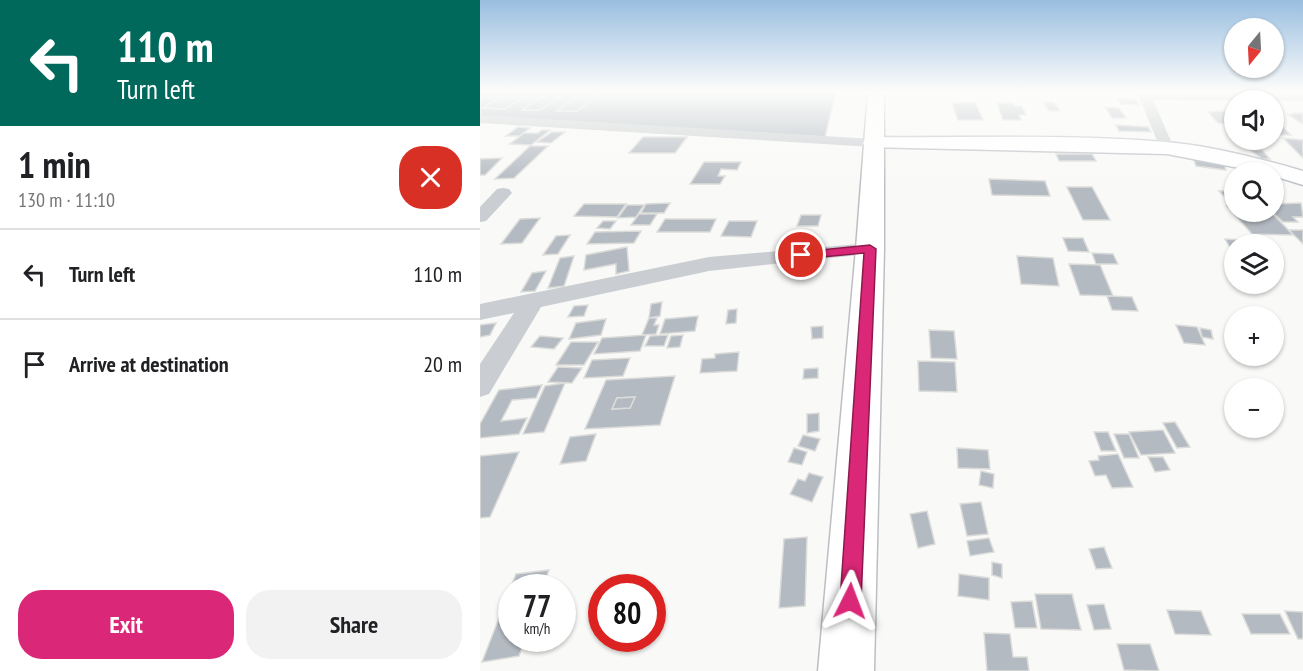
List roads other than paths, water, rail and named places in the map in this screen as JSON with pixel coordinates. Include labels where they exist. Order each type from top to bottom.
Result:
[{"type":"main road","points":[[846,671],[870,249],[874,123]]},
{"type":"main road","points":[[873,143],[1106,145],[1167,148],[1303,178]]},
{"type":"street","points":[[551,123],[873,143]]},
{"type":"street","points":[[1156,123],[1167,148]]},
{"type":"street","points":[[480,217],[503,193]]},
{"type":"street","points":[[480,312],[709,264],[870,249]]},
{"type":"street","points":[[480,386],[533,302]]}]
